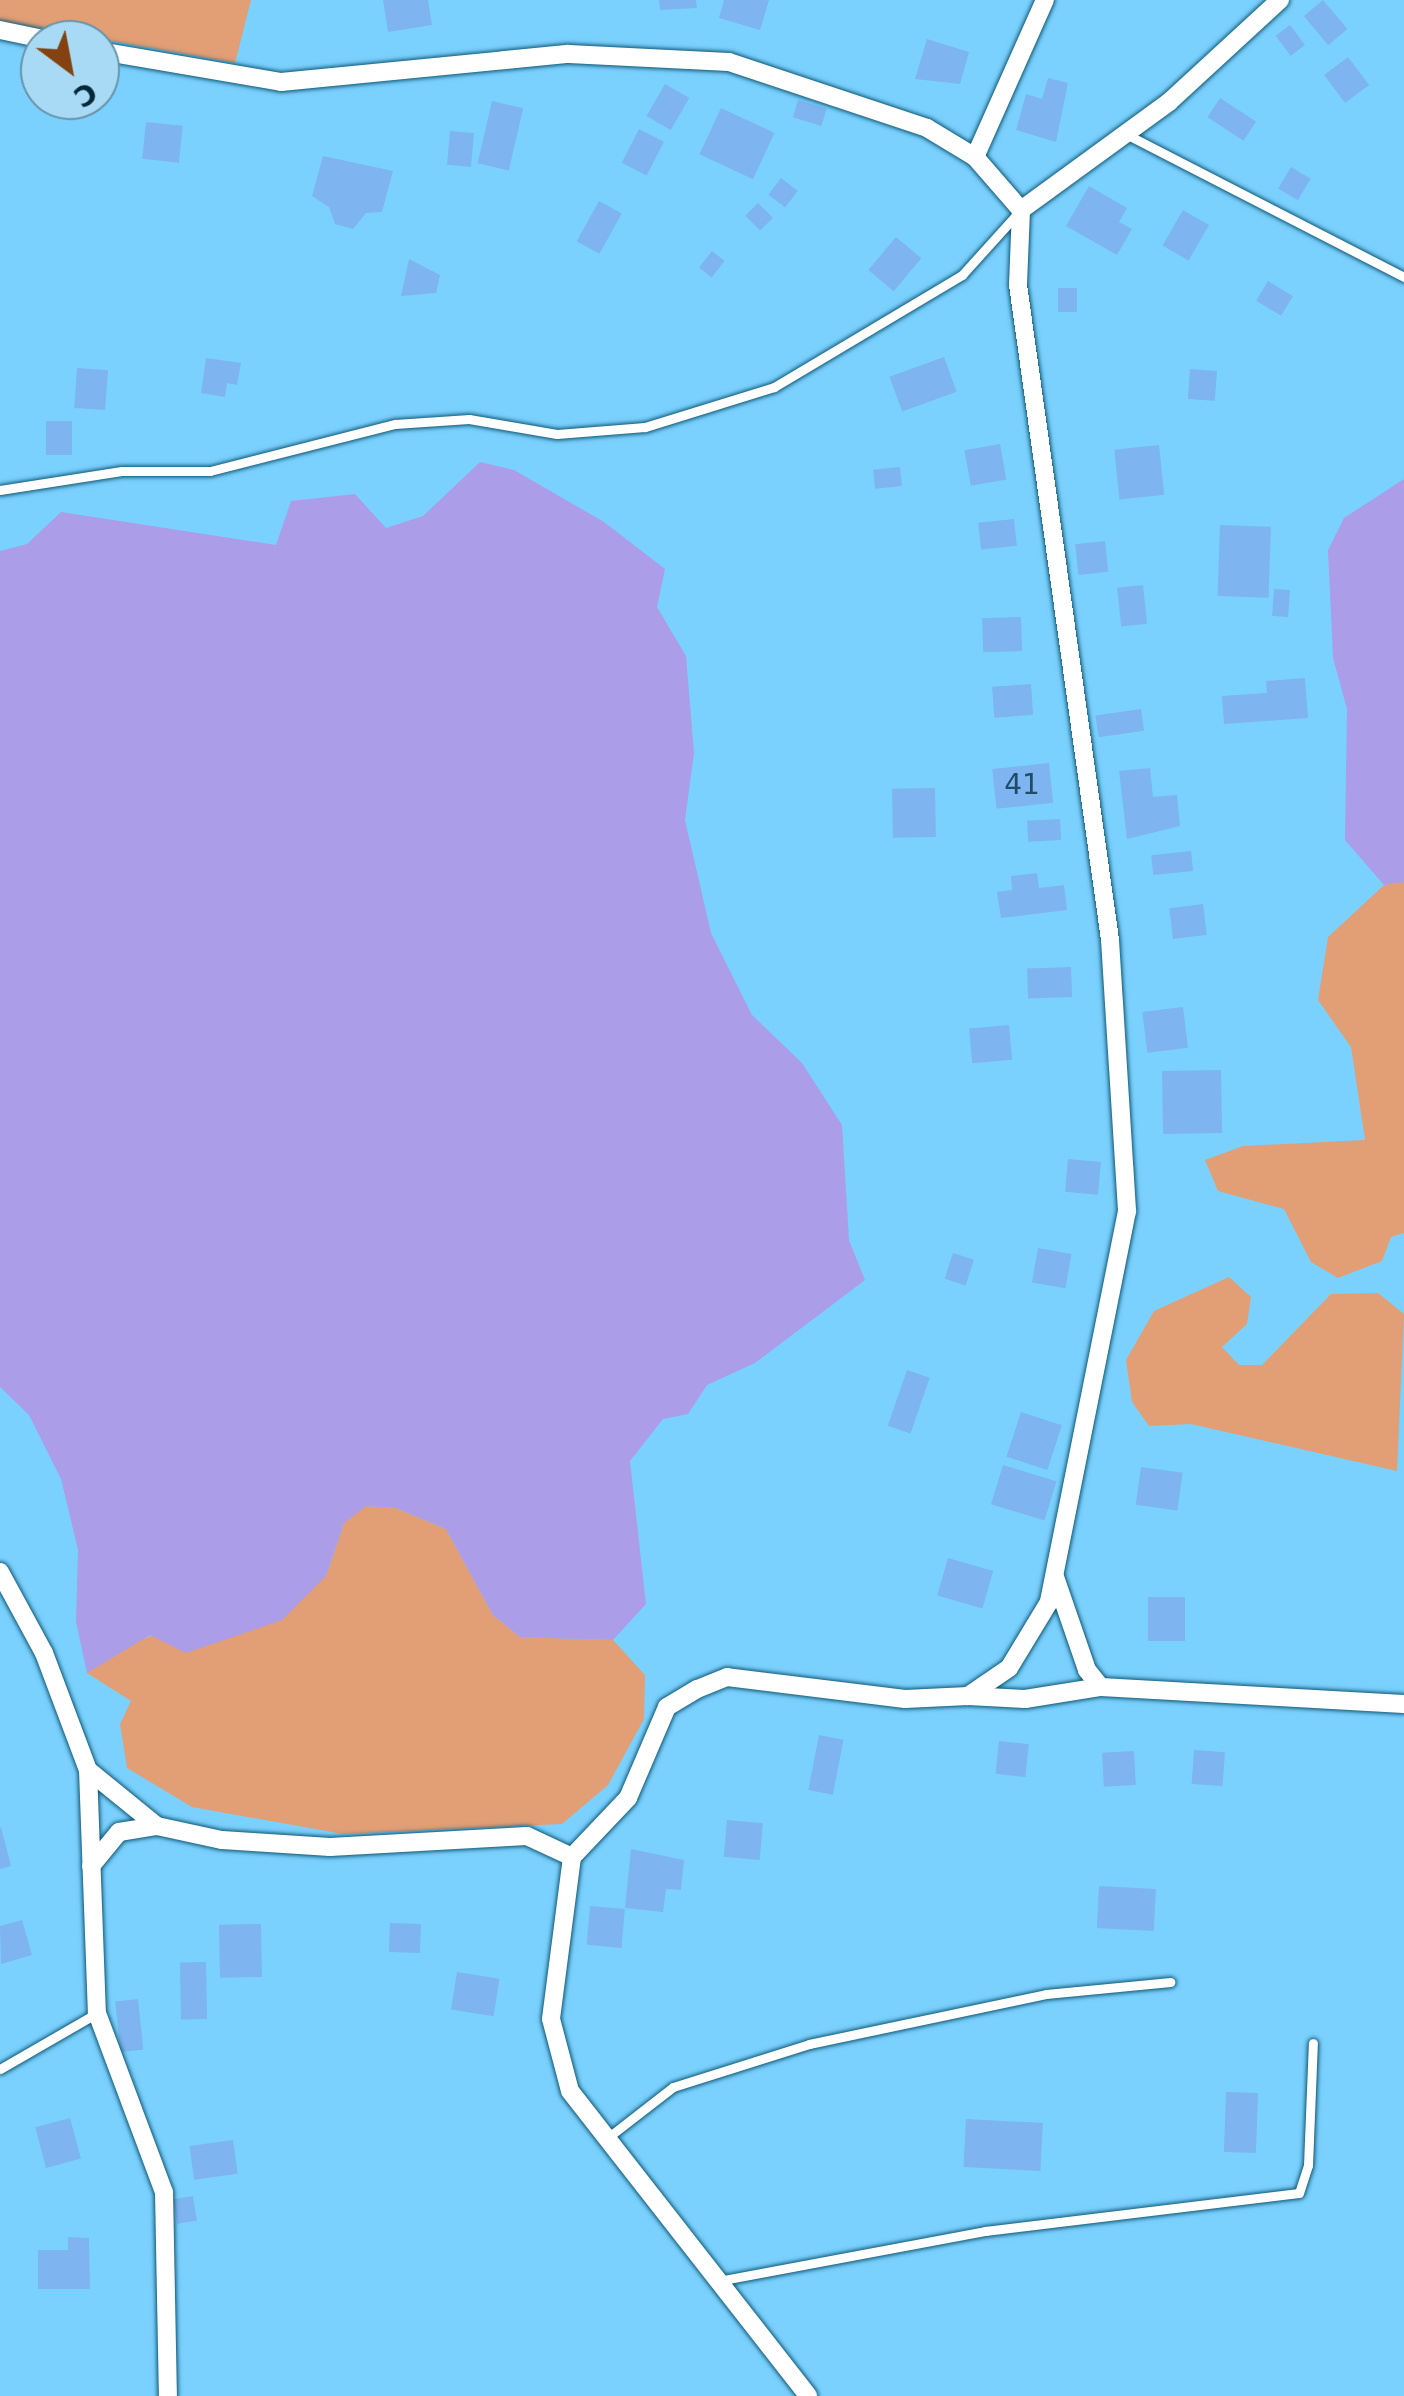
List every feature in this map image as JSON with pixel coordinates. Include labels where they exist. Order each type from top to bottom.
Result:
[{"type":"street","points":[[975,157],[1045,0]]},
{"type":"street","points":[[1021,210],[1126,134],[1280,0]]},
{"type":"street","points":[[120,54],[281,82],[569,54],[729,62],[836,92],[927,128],[975,157],[1021,210],[1018,284],[1110,940],[1127,1211],[1055,1576],[1009,1668],[968,1696]]},
{"type":"street","points":[[0,1572],[44,1653],[88,1770],[98,2012],[164,2192],[168,2396]]},
{"type":"street","points":[[1055,1576],[1087,1670],[1101,1687]]},
{"type":"street","points":[[808,2396],[723,2280],[570,2090],[551,2019],[572,1857],[628,1798],[667,1707],[697,1688],[727,1677],[905,1698],[1024,1699],[1101,1687],[1404,1704]]},
{"type":"street","points":[[88,1770],[157,1826]]},
{"type":"street","points":[[91,1866],[118,1832],[157,1826],[222,1840],[330,1846],[527,1836],[572,1857]]},
{"type":"lane","points":[[1126,134],[1404,277]]},
{"type":"lane","points":[[0,490],[122,470],[210,471],[395,424],[470,419],[557,434],[645,427],[774,387],[962,276],[1021,210]]},
{"type":"lane","points":[[606,2139],[673,2087],[810,2044],[1046,1994],[1170,1982]]},
{"type":"lane","points":[[0,2069],[98,2012]]},
{"type":"lane","points":[[723,2280],[985,2232],[1299,2193],[1308,2165],[1313,2043]]},
{"type":"shaded area","points":[[0,0],[251,0],[235,63],[120,42],[120,20],[20,20],[20,25],[0,21]]},
{"type":"shaded area","points":[[480,462],[514,470],[604,522],[665,569],[657,607],[686,656],[694,753],[685,820],[711,933],[752,1015],[802,1063],[842,1125],[849,1240],[865,1280],[755,1363],[707,1385],[688,1414],[663,1419],[630,1461],[646,1604],[613,1640],[520,1637],[493,1615],[446,1529],[396,1508],[366,1506],[344,1523],[326,1576],[282,1620],[186,1653],[150,1635],[87,1673],[76,1622],[78,1550],[61,1479],[29,1415],[0,1387],[0,551],[27,544],[61,512],[276,545],[291,501],[355,494],[386,528],[423,516]]},
{"type":"shaded area","points":[[1404,479],[1404,882],[1384,885],[1345,840],[1347,709],[1333,658],[1328,550],[1344,518]]},
{"type":"shaded area","points":[[1404,882],[1404,1233],[1391,1237],[1382,1261],[1338,1278],[1311,1262],[1284,1209],[1218,1191],[1205,1160],[1243,1146],[1365,1140],[1351,1047],[1318,1000],[1328,937],[1384,885]]},
{"type":"shaded area","points":[[1229,1277],[1251,1297],[1247,1324],[1222,1347],[1239,1365],[1262,1365],[1331,1294],[1378,1293],[1404,1314],[1397,1471],[1191,1424],[1149,1426],[1132,1402],[1126,1360],[1154,1311]]},
{"type":"shaded area","points":[[365,1506],[396,1508],[446,1529],[493,1615],[520,1637],[613,1640],[645,1675],[644,1719],[608,1785],[562,1824],[343,1834],[192,1807],[127,1768],[120,1724],[131,1701],[87,1673],[116,1648],[326,1576],[344,1523]]},
{"type":"building","points":[[383,0],[428,0],[432,25],[388,32]]},
{"type":"building","points":[[659,0],[696,0],[697,8],[660,10]]},
{"type":"building","points":[[724,0],[769,0],[760,30],[719,18]]},
{"type":"building","points":[[1323,0],[1347,29],[1328,45],[1304,16]]},
{"type":"building","points":[[1290,25],[1305,45],[1291,56],[1276,36]]},
{"type":"building","points":[[927,39],[969,52],[960,84],[915,79]]},
{"type":"building","points":[[1348,57],[1369,85],[1345,103],[1324,75]]},
{"type":"building","points":[[1048,78],[1068,83],[1056,142],[1016,130],[1026,94],[1042,99]]},
{"type":"building","points":[[665,84],[689,98],[671,130],[646,116]]},
{"type":"building","points":[[1220,98],[1256,121],[1244,141],[1207,117]]},
{"type":"building","points":[[798,100],[827,109],[821,126],[793,117]]},
{"type":"building","points":[[492,101],[523,108],[509,171],[478,163]]},
{"type":"building","points":[[721,108],[774,133],[753,179],[699,154]]},
{"type":"building","points":[[146,122],[183,126],[179,163],[142,159]]},
{"type":"building","points":[[639,129],[664,142],[647,176],[622,163]]},
{"type":"building","points":[[450,131],[474,133],[471,167],[447,165]]},
{"type":"building","points":[[323,156],[393,171],[382,212],[366,213],[353,229],[335,224],[329,207],[312,196]]},
{"type":"building","points":[[1291,167],[1311,179],[1298,200],[1278,188]]},
{"type":"building","points":[[781,178],[798,191],[785,207],[768,195]]},
{"type":"building","points":[[1089,186],[1127,208],[1119,222],[1132,229],[1117,255],[1066,226]]},
{"type":"building","points":[[599,201],[622,214],[599,254],[577,241]]},
{"type":"building","points":[[758,203],[773,218],[760,231],[745,216]]},
{"type":"building","points":[[1183,210],[1209,225],[1188,261],[1162,246]]},
{"type":"building","points":[[896,237],[921,258],[894,291],[868,270]]},
{"type":"building","points":[[712,251],[725,261],[712,277],[699,268]]},
{"type":"building","points":[[409,259],[440,275],[436,293],[401,296]]},
{"type":"building","points":[[1268,281],[1293,296],[1281,316],[1256,301]]},
{"type":"building","points":[[1058,288],[1077,288],[1077,312],[1058,312]]},
{"type":"building","points":[[944,357],[957,392],[902,412],[889,377]]},
{"type":"building","points":[[206,358],[241,363],[237,385],[227,383],[225,397],[201,393]]},
{"type":"building","points":[[77,368],[108,370],[105,410],[74,408]]},
{"type":"building","points":[[1190,369],[1217,371],[1215,401],[1188,399]]},
{"type":"building","points":[[46,421],[72,421],[72,455],[46,455]]},
{"type":"building","points":[[1000,444],[1006,479],[971,486],[965,450]]},
{"type":"building","points":[[1159,445],[1164,495],[1119,499],[1114,450]]},
{"type":"building","points":[[900,467],[902,486],[875,489],[873,470]]},
{"type":"building","points":[[1014,519],[1017,546],[981,550],[978,523]]},
{"type":"building","points":[[1220,525],[1271,527],[1268,598],[1218,596]]},
{"type":"building","points":[[1105,541],[1108,572],[1078,575],[1075,544]]},
{"type":"building","points":[[1143,585],[1147,624],[1121,627],[1117,588]]},
{"type":"building","points":[[1274,589],[1290,590],[1288,617],[1272,616]]},
{"type":"building","points":[[1021,617],[1022,651],[983,652],[982,618]]},
{"type":"building","points":[[1305,678],[1308,718],[1224,724],[1222,696],[1267,693],[1266,681]]},
{"type":"building","points":[[1031,684],[1033,715],[994,718],[992,687]]},
{"type":"building","points":[[1141,709],[1144,731],[1099,737],[1095,715]]},
{"type":"building","points":[[1049,763],[1053,803],[996,809],[992,769]]},
{"type":"building","points":[[1150,768],[1153,797],[1177,795],[1180,826],[1127,839],[1119,771]]},
{"type":"building","points":[[935,788],[936,837],[893,838],[892,789]]},
{"type":"building","points":[[1060,819],[1061,840],[1028,842],[1027,821]]},
{"type":"building","points":[[1191,851],[1193,871],[1153,875],[1151,855]]},
{"type":"building","points":[[1037,873],[1039,888],[1064,885],[1067,910],[1001,918],[997,892],[1012,890],[1011,876]]},
{"type":"building","points":[[1203,904],[1207,935],[1173,939],[1169,908]]},
{"type":"building","points":[[1071,967],[1072,997],[1028,999],[1027,969]]},
{"type":"building","points":[[1183,1007],[1188,1048],[1147,1053],[1142,1012]]},
{"type":"building","points":[[1009,1025],[1012,1060],[972,1063],[969,1028]]},
{"type":"building","points":[[1221,1070],[1222,1133],[1163,1134],[1162,1071]]},
{"type":"building","points":[[1068,1159],[1101,1162],[1098,1195],[1065,1192]]},
{"type":"building","points":[[1038,1248],[1071,1254],[1065,1288],[1032,1282]]},
{"type":"building","points":[[953,1253],[974,1260],[966,1285],[945,1279]]},
{"type":"building","points":[[907,1370],[930,1378],[910,1434],[888,1426]]},
{"type":"building","points":[[1021,1412],[1062,1425],[1047,1470],[1006,1457]]},
{"type":"building","points":[[1003,1465],[1057,1481],[1045,1521],[991,1504]]},
{"type":"building","points":[[1141,1467],[1183,1473],[1177,1510],[1136,1505]]},
{"type":"building","points":[[948,1558],[993,1571],[982,1608],[937,1595]]},
{"type":"building","points":[[1148,1597],[1185,1597],[1185,1641],[1148,1641]]},
{"type":"building","points":[[819,1735],[844,1740],[833,1795],[808,1790]]},
{"type":"building","points":[[999,1741],[1029,1744],[1025,1777],[996,1774]]},
{"type":"building","points":[[1194,1750],[1225,1752],[1223,1786],[1192,1784]]},
{"type":"building","points":[[1134,1751],[1136,1785],[1104,1787],[1102,1753]]},
{"type":"building","points":[[727,1820],[763,1823],[760,1860],[724,1857]]},
{"type":"building","points":[[0,1828],[11,1866],[0,1869]]},
{"type":"building","points":[[631,1849],[684,1860],[681,1890],[666,1889],[663,1912],[625,1908]]},
{"type":"building","points":[[1099,1886],[1156,1889],[1154,1931],[1097,1928]]},
{"type":"building","points":[[590,1906],[625,1909],[621,1948],[587,1945]]},
{"type":"building","points":[[22,1920],[32,1955],[1,1964],[0,1926]]},
{"type":"building","points":[[390,1923],[421,1924],[420,1953],[389,1952]]},
{"type":"building","points":[[261,1924],[262,1977],[220,1978],[219,1925]]},
{"type":"building","points":[[180,1962],[206,1962],[207,2019],[181,2019]]},
{"type":"building","points":[[457,1972],[499,1979],[494,2016],[451,2010]]},
{"type":"building","points":[[138,1999],[143,2050],[120,2052],[115,2001]]},
{"type":"building","points":[[1226,2092],[1258,2093],[1256,2153],[1224,2152]]},
{"type":"building","points":[[70,2118],[81,2159],[46,2168],[35,2127]]},
{"type":"building","points":[[966,2119],[1043,2123],[1040,2171],[963,2167]]},
{"type":"building","points":[[233,2140],[238,2174],[194,2180],[189,2146]]},
{"type":"building","points":[[193,2196],[197,2221],[177,2224],[173,2199]]},
{"type":"building","points":[[68,2237],[89,2238],[90,2289],[38,2289],[38,2250],[68,2250]]}]
